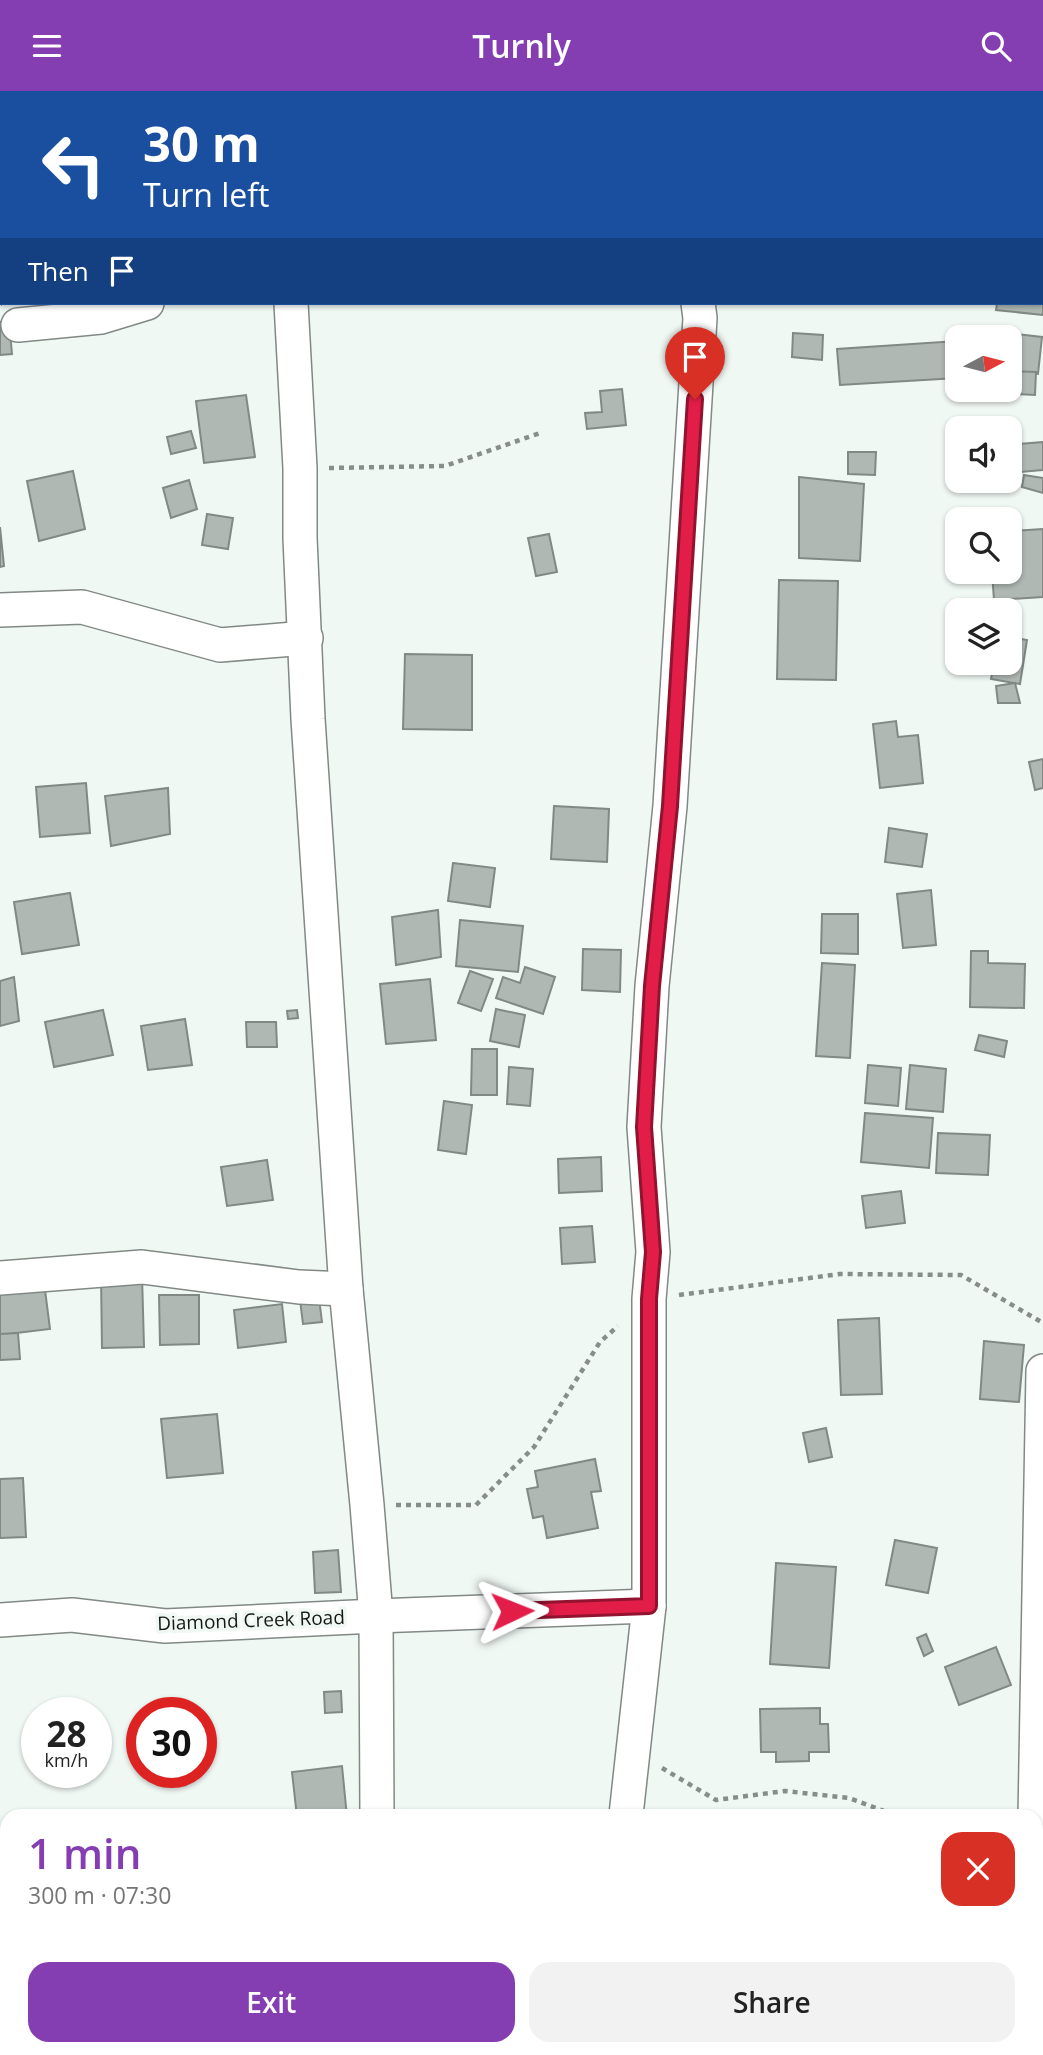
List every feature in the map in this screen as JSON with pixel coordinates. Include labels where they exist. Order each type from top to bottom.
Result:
[{"type":"street","points":[[18,325],[101,317],[140,305]]},
{"type":"street","points":[[291,305],[300,468],[300,538],[308,719],[346,1289],[368,1505],[376,1616],[377,1809]]},
{"type":"street","points":[[627,1809],[649,1606],[649,1299],[653,1252],[644,1127],[645,1101],[652,986],[670,806],[700,318],[698,305]]},
{"type":"street","points":[[0,610],[82,607],[220,645],[306,638]]},
{"type":"street","points":[[0,1277],[142,1267],[346,1289]]},
{"type":"street","points":[[1035,1809],[1043,1371]]},
{"type":"street","name":"Diamond Creek Road","points":[[0,1621],[72,1615],[165,1626],[649,1606]]},
{"type":"path","points":[[300,468],[445,466],[543,432]]},
{"type":"path","points":[[368,1505],[476,1505],[534,1447],[600,1342],[649,1299],[840,1274],[961,1275],[1043,1323]]},
{"type":"path","points":[[633,1751],[716,1800],[785,1791],[849,1798],[879,1809]]},
{"type":"building","points":[[997,305],[1043,305],[1043,315],[996,310]]},
{"type":"building","points":[[9,321],[12,354],[0,355],[0,322]]},
{"type":"building","points":[[793,333],[823,335],[822,360],[792,357]]},
{"type":"building","points":[[1022,335],[1042,337],[1038,374],[1022,372]]},
{"type":"building","points":[[945,342],[945,379],[840,385],[837,349]]},
{"type":"building","points":[[1022,371],[1036,372],[1035,395],[1022,394]]},
{"type":"building","points":[[622,389],[626,425],[587,429],[585,413],[602,412],[600,391]]},
{"type":"building","points":[[246,395],[255,457],[204,463],[196,401]]},
{"type":"building","points":[[191,431],[196,448],[171,454],[167,437]]},
{"type":"building","points":[[1043,442],[1043,470],[1022,472],[1022,444]]},
{"type":"building","points":[[848,452],[876,452],[875,475],[848,474]]},
{"type":"building","points":[[73,471],[85,529],[39,541],[27,481]]},
{"type":"building","points":[[1024,475],[1043,478],[1043,493],[1022,487]]},
{"type":"building","points":[[799,477],[864,484],[860,561],[799,558]]},
{"type":"building","points":[[189,480],[197,509],[171,518],[163,488]]},
{"type":"building","points":[[207,514],[233,518],[228,549],[202,545]]},
{"type":"building","points":[[0,527],[4,566],[0,567]]},
{"type":"building","points":[[1043,529],[1043,597],[994,598],[993,584],[1022,584],[1022,530]]},
{"type":"building","points":[[549,534],[557,572],[536,576],[528,538]]},
{"type":"building","points":[[779,580],[838,581],[836,680],[777,679]]},
{"type":"building","points":[[1022,639],[1027,640],[1022,671]]},
{"type":"building","points":[[405,654],[472,655],[472,730],[403,729]]},
{"type":"building","points":[[992,675],[1021,675],[1020,684],[991,679]]},
{"type":"building","points":[[1015,683],[1020,703],[998,703],[996,686]]},
{"type":"building","points":[[896,721],[898,737],[918,735],[923,783],[880,788],[873,724]]},
{"type":"building","points":[[1043,759],[1043,788],[1035,790],[1029,762]]},
{"type":"building","points":[[86,783],[90,833],[40,837],[36,787]]},
{"type":"building","points":[[168,788],[170,834],[111,846],[105,796]]},
{"type":"building","points":[[554,806],[609,809],[607,862],[551,859]]},
{"type":"building","points":[[889,828],[927,834],[922,867],[885,862]]},
{"type":"building","points":[[453,863],[495,868],[490,907],[448,901]]},
{"type":"building","points":[[931,890],[936,945],[903,948],[897,894]]},
{"type":"building","points":[[70,893],[79,945],[22,954],[14,902]]},
{"type":"building","points":[[438,910],[441,957],[396,965],[392,917]]},
{"type":"building","points":[[822,914],[858,914],[858,954],[821,953]]},
{"type":"building","points":[[460,920],[523,926],[518,972],[456,966]]},
{"type":"building","points":[[583,949],[621,950],[620,992],[582,990]]},
{"type":"building","points":[[971,951],[988,951],[988,963],[1025,964],[1024,1008],[970,1007]]},
{"type":"building","points":[[822,963],[855,965],[850,1058],[816,1056]]},
{"type":"building","points":[[525,967],[555,977],[543,1014],[496,998],[503,977],[520,983]]},
{"type":"building","points":[[470,971],[493,979],[481,1011],[458,1003]]},
{"type":"building","points":[[14,977],[19,1021],[0,1026],[0,981]]},
{"type":"building","points":[[430,979],[436,1040],[386,1044],[380,984]]},
{"type":"building","points":[[496,1009],[525,1015],[519,1047],[490,1041]]},
{"type":"building","points":[[103,1010],[113,1055],[54,1067],[45,1022]]},
{"type":"building","points":[[297,1010],[298,1018],[288,1019],[287,1011]]},
{"type":"building","points":[[185,1019],[192,1065],[148,1070],[141,1026]]},
{"type":"building","points":[[246,1022],[276,1022],[277,1047],[247,1047]]},
{"type":"building","points":[[979,1035],[1007,1041],[1004,1057],[975,1050]]},
{"type":"building","points":[[472,1049],[497,1049],[497,1095],[471,1095]]},
{"type":"building","points":[[868,1065],[901,1068],[898,1106],[865,1103]]},
{"type":"building","points":[[910,1065],[946,1069],[943,1112],[906,1109]]},
{"type":"building","points":[[509,1067],[533,1069],[530,1106],[507,1104]]},
{"type":"building","points":[[444,1101],[472,1105],[466,1154],[438,1150]]},
{"type":"building","points":[[865,1113],[933,1118],[929,1168],[861,1162]]},
{"type":"building","points":[[938,1133],[990,1135],[988,1175],[936,1173]]},
{"type":"building","points":[[601,1157],[602,1191],[559,1193],[558,1159]]},
{"type":"building","points":[[267,1160],[273,1200],[227,1206],[221,1167]]},
{"type":"building","points":[[901,1191],[905,1223],[866,1228],[862,1196]]},
{"type":"building","points":[[592,1226],[595,1262],[562,1264],[560,1228]]},
{"type":"building","points":[[142,1275],[144,1347],[102,1348],[101,1276]]},
{"type":"building","points":[[44,1282],[50,1329],[0,1335],[0,1287]]},
{"type":"building","points":[[159,1295],[199,1295],[199,1344],[160,1345]]},
{"type":"building","points":[[319,1298],[322,1322],[303,1324],[300,1300]]},
{"type":"building","points":[[282,1304],[286,1342],[238,1348],[234,1310]]},
{"type":"building","points":[[879,1318],[882,1394],[841,1395],[838,1320]]},
{"type":"building","points":[[18,1333],[20,1359],[0,1360],[0,1334]]},
{"type":"building","points":[[984,1341],[1024,1345],[1019,1402],[980,1399]]},
{"type":"building","points":[[217,1414],[223,1473],[167,1478],[161,1419]]},
{"type":"building","points":[[826,1428],[832,1457],[809,1462],[803,1433]]},
{"type":"building","points":[[595,1459],[601,1491],[591,1492],[598,1528],[547,1538],[543,1516],[533,1518],[527,1489],[538,1487],[535,1471]]},
{"type":"building","points":[[23,1478],[26,1537],[0,1538],[0,1479]]},
{"type":"building","points":[[895,1540],[937,1548],[928,1593],[886,1585]]},
{"type":"building","points":[[338,1550],[341,1592],[315,1593],[313,1552]]},
{"type":"building","points":[[776,1563],[836,1567],[829,1668],[770,1664]]},
{"type":"building","points":[[926,1634],[933,1651],[924,1656],[917,1638]]},
{"type":"building","points":[[996,1647],[1011,1685],[959,1705],[945,1667]]},
{"type":"building","points":[[341,1691],[342,1712],[325,1713],[324,1692]]},
{"type":"building","points":[[820,1708],[820,1724],[828,1724],[829,1752],[809,1752],[809,1761],[776,1762],[776,1752],[761,1752],[760,1709]]},
{"type":"building","points":[[342,1766],[346,1809],[296,1809],[292,1772]]},
{"type":"route","points":[[512,1611],[649,1606],[649,1299],[653,1252],[644,1127],[652,986],[670,806],[695,399]]}]
